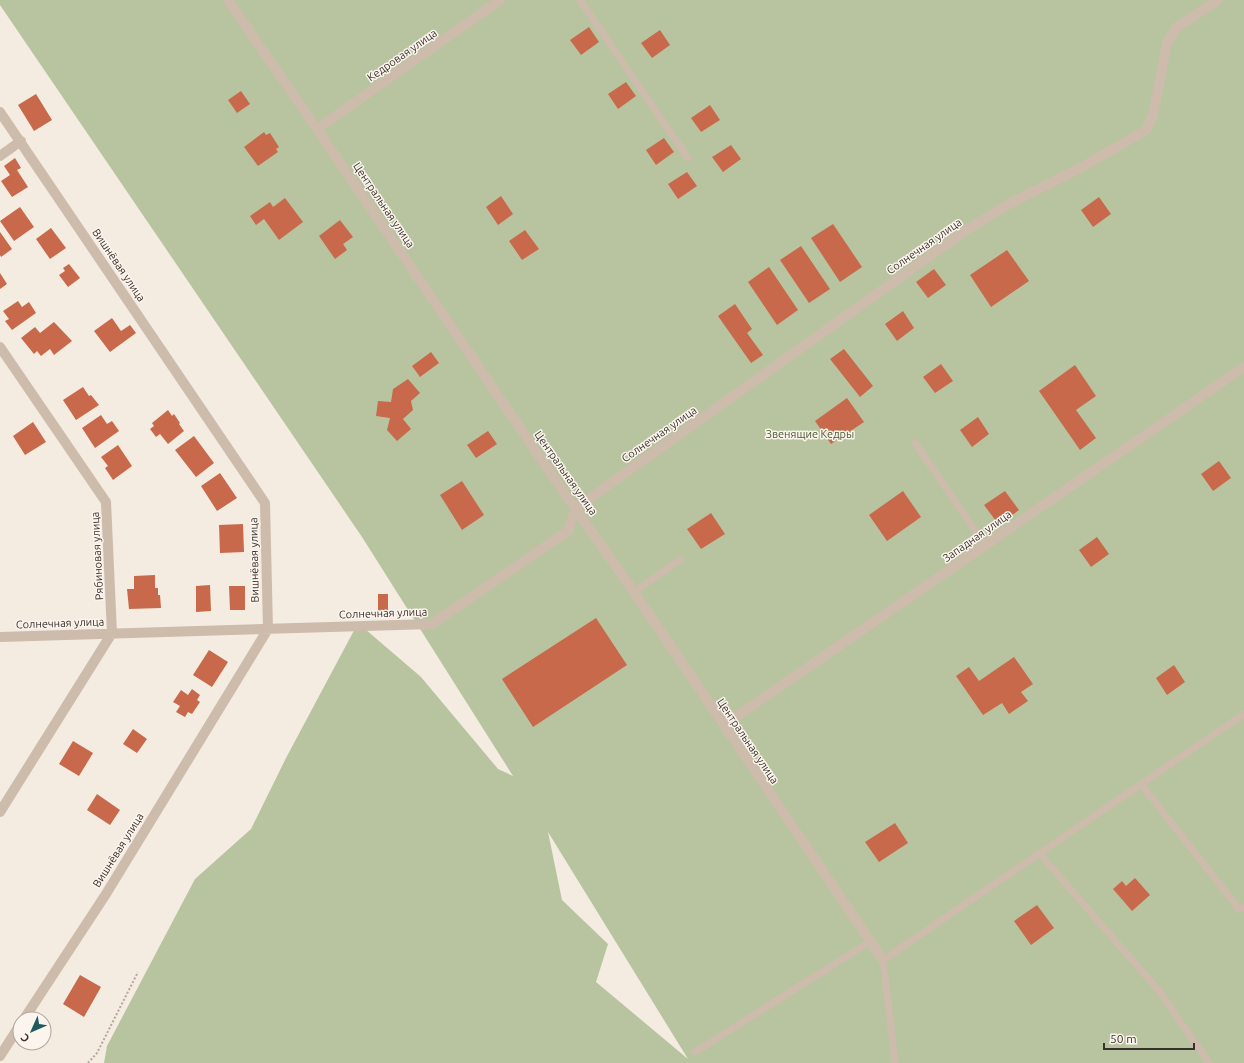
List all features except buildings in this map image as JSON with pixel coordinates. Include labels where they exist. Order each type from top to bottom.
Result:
[{"type":"street","name":"Центральная улица","points":[[228,0],[567,497],[634,592],[883,960]]},
{"type":"street","name":"Кедровая улица","points":[[317,129],[500,0]]},
{"type":"street","name":"Солнечная улица","points":[[0,637],[432,624],[568,531],[576,508],[966,231],[1007,205],[1082,167],[1146,130],[1153,116],[1167,42],[1176,27],[1218,0]]},
{"type":"street","name":"Вишнёвая улица","points":[[0,112],[265,503],[268,629],[106,894],[29,1011]]},
{"type":"street","points":[[0,156],[21,142]]},
{"type":"street","name":"Рябиновая улица","points":[[0,347],[106,502],[112,633]]},
{"type":"street","name":"Западная улица","points":[[724,726],[1244,366]]},
{"type":"street","points":[[0,812],[112,633]]},
{"type":"street","points":[[0,1056],[12,1037]]},
{"type":"lane","points":[[580,0],[688,158]]},
{"type":"lane","points":[[915,443],[985,545]]},
{"type":"lane","points":[[634,592],[681,559]]},
{"type":"lane","points":[[895,1063],[883,960],[1244,714]]},
{"type":"lane","points":[[1141,784],[1239,909],[1244,907]]},
{"type":"lane","points":[[1039,853],[1160,992],[1209,1063]]},
{"type":"lane","points":[[695,1052],[871,941]]},
{"type":"path","points":[[88,1063],[97,1052],[138,972]]},
{"type":"green space","name":"Звенящие Кедры","points":[[0,0],[1244,0],[1244,1063],[104,1063],[107,1046],[195,879],[251,829],[286,758],[358,623],[421,677],[498,769],[513,776],[362,537],[0,5]],"holes":[[[548,832],[688,1059],[596,982],[608,944],[562,900]]]}]
